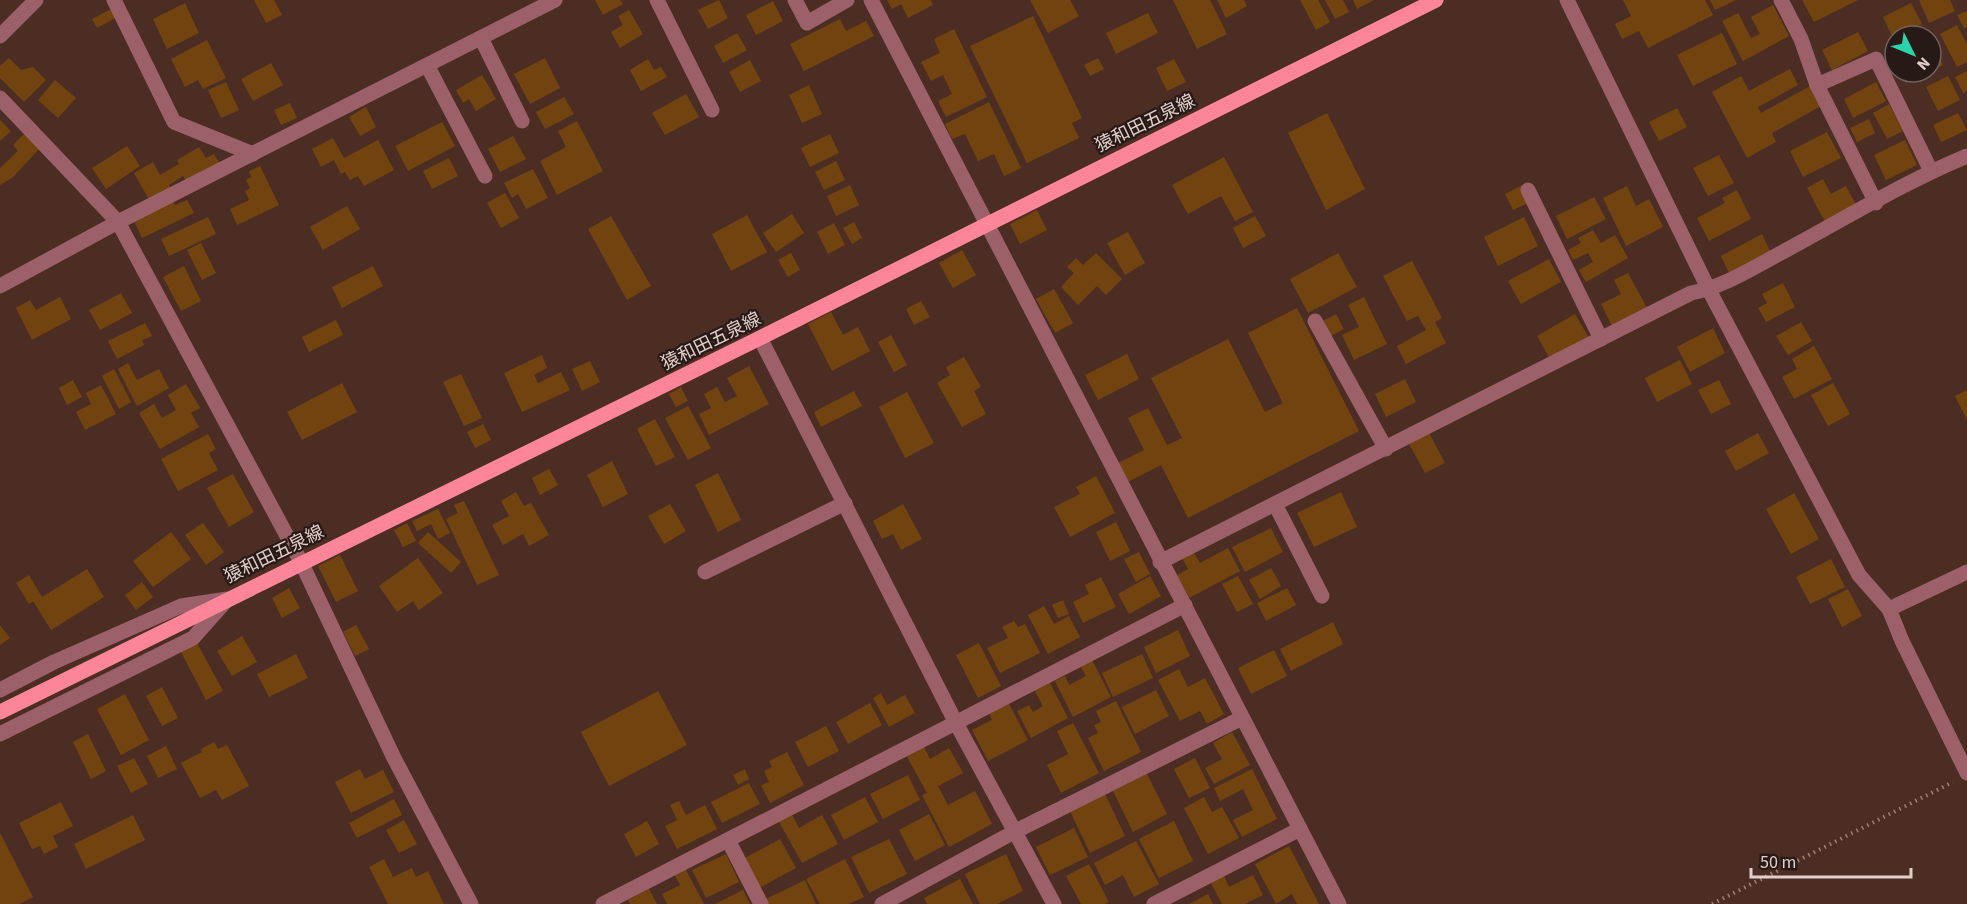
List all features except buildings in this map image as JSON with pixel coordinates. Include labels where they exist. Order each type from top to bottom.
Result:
[{"type":"main road","name":"猿和田五泉線","points":[[0,712],[760,338],[1436,0]]},
{"type":"street","points":[[0,36],[36,0]]},
{"type":"street","points":[[114,0],[174,122],[253,154]]},
{"type":"street","points":[[0,286],[118,222],[428,67],[555,0]]},
{"type":"street","points":[[657,0],[712,110]]},
{"type":"street","points":[[795,0],[807,23],[847,0]]},
{"type":"street","points":[[871,0],[1339,904]]},
{"type":"street","points":[[1567,0],[1709,290],[1859,576],[1889,609],[1962,777]]},
{"type":"street","points":[[1781,0],[1801,39],[1818,85],[1876,203]]},
{"type":"street","points":[[481,38],[522,121]]},
{"type":"street","points":[[1818,85],[1876,59],[1931,171]]},
{"type":"street","points":[[428,67],[485,176]]},
{"type":"street","points":[[0,98],[118,222],[301,562],[394,758],[471,904]]},
{"type":"street","points":[[1160,562],[1691,293],[1709,290],[1876,203],[1931,171],[1967,156]]},
{"type":"street","points":[[1528,190],[1601,339]]},
{"type":"street","points":[[1315,321],[1386,449]]},
{"type":"street","points":[[760,338],[956,723],[1054,904]]},
{"type":"street","points":[[705,572],[845,503]]},
{"type":"street","points":[[1275,504],[1322,596]]},
{"type":"street","points":[[1889,609],[1967,572]]},
{"type":"street","points":[[0,690],[54,662],[181,606],[228,599]]},
{"type":"street","points":[[0,734],[193,638],[228,599]]},
{"type":"street","points":[[603,904],[1185,605]]},
{"type":"street","points":[[882,904],[1014,832],[1242,718]]},
{"type":"street","points":[[1154,904],[1300,829]]},
{"type":"street","points":[[728,840],[761,904]]},
{"type":"path","points":[[1712,904],[1962,777]]}]
